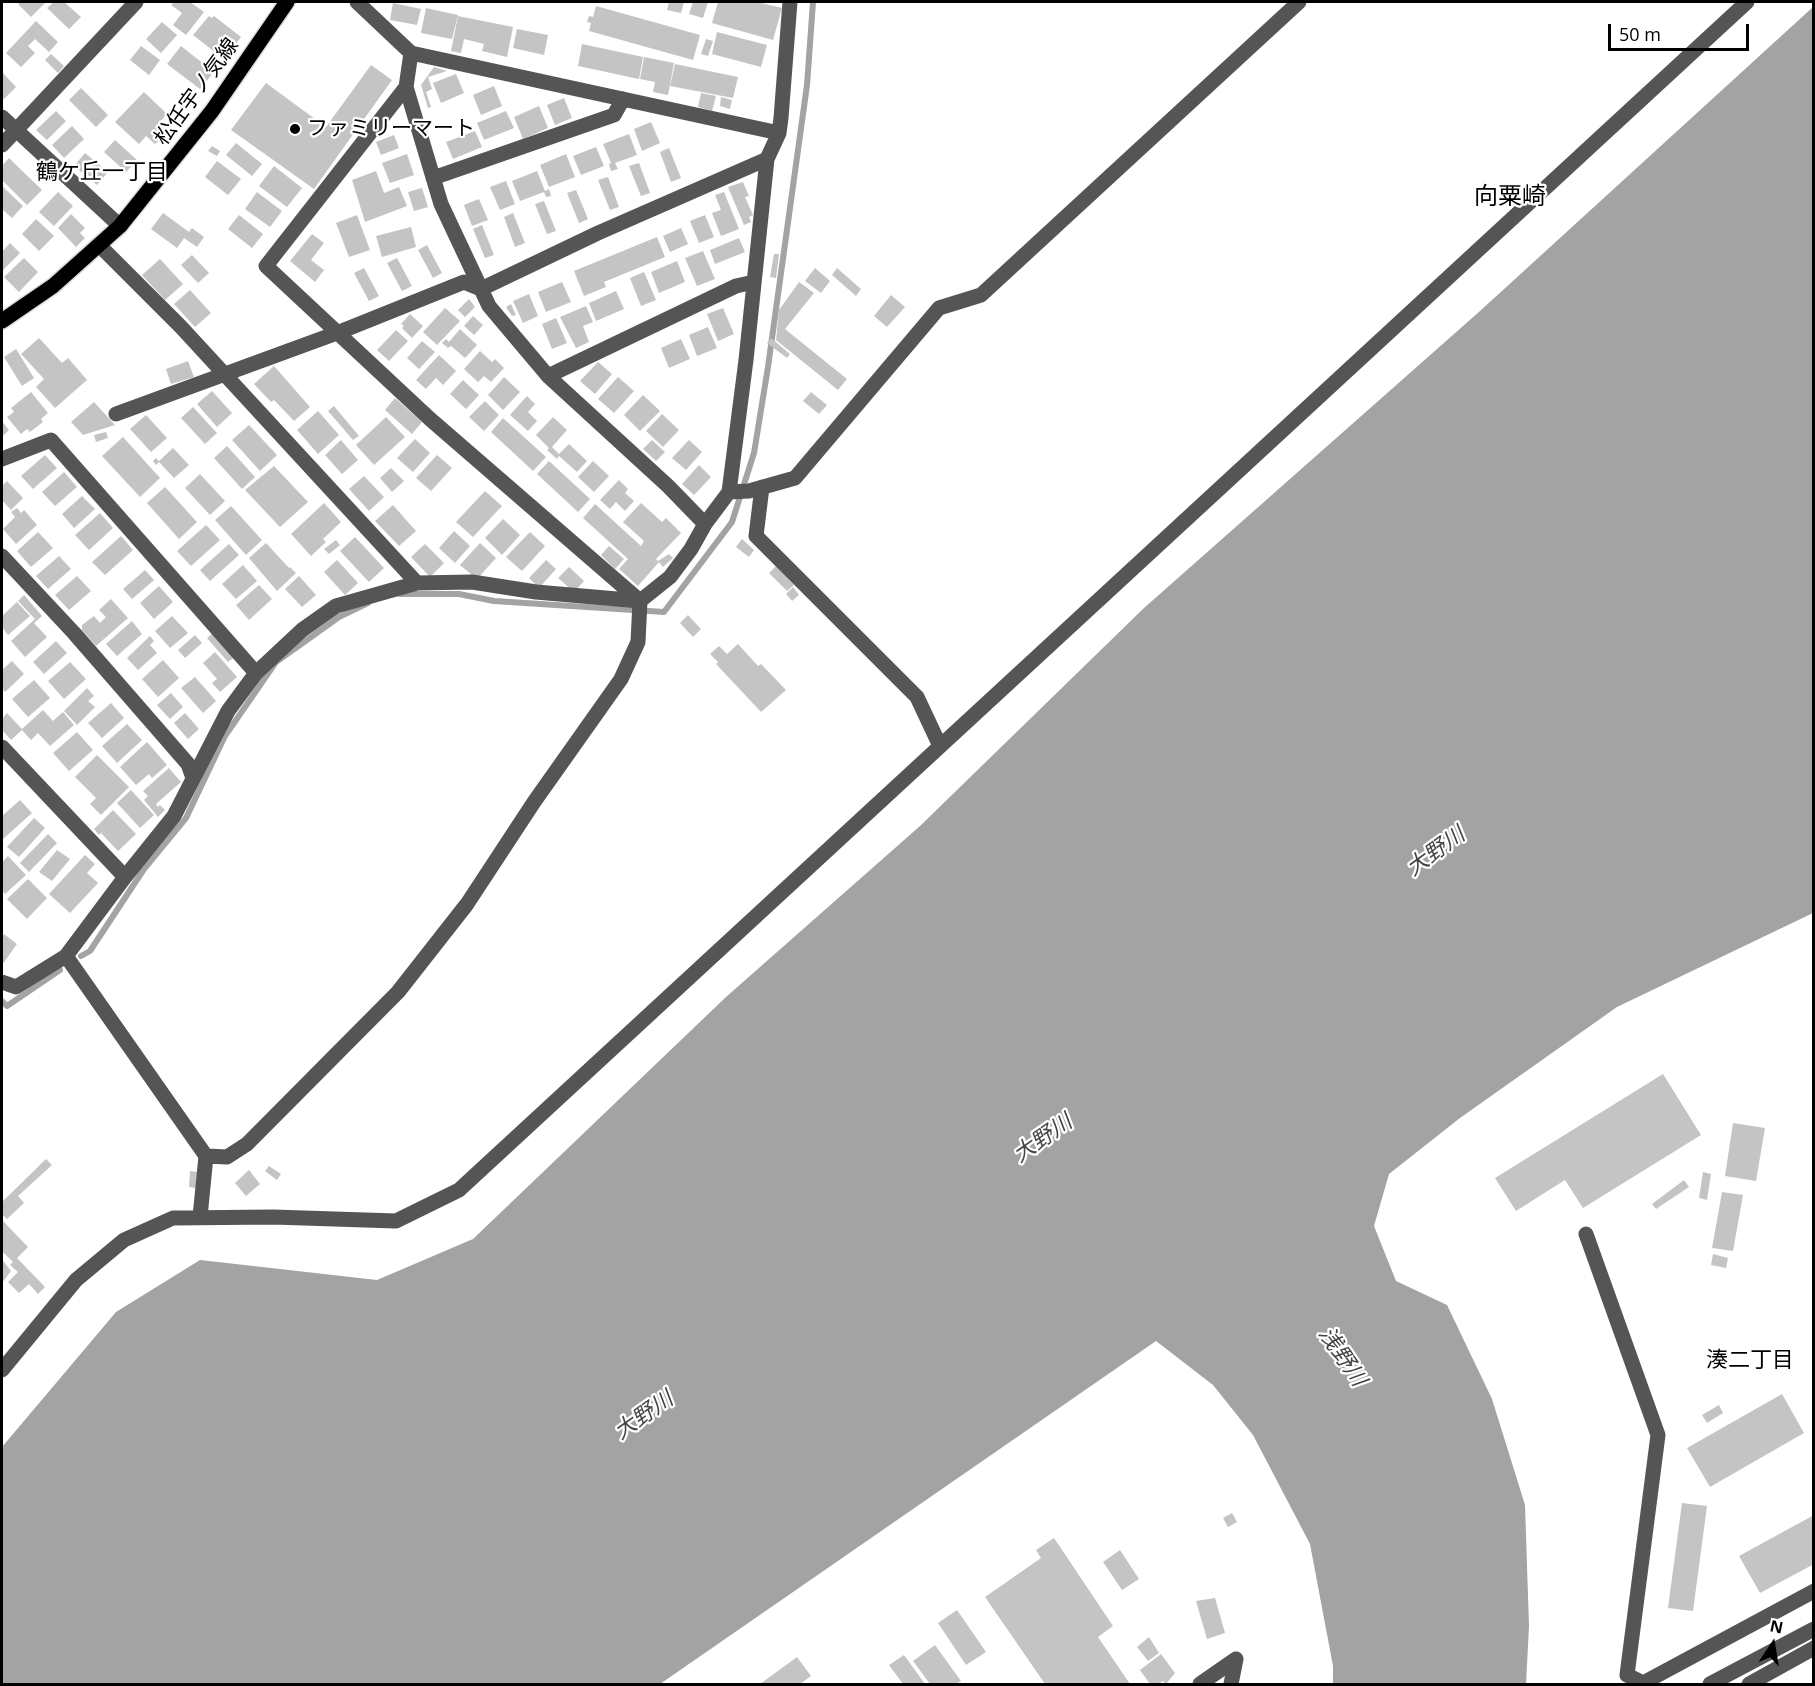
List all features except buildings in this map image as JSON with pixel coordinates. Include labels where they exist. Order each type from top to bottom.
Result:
[{"type":"main road","name":"松任宇ノ気線","points":[[2,321],[53,286],[120,226],[212,111],[287,2]]},
{"type":"street","points":[[2,145],[136,2]]},
{"type":"street","points":[[357,2],[411,53],[779,133]]},
{"type":"street","points":[[790,2],[779,133],[767,159],[753,282],[744,491],[756,536],[917,697],[940,746]]},
{"type":"street","points":[[2,982],[16,987],[66,956],[174,816],[228,711],[256,673],[302,630],[336,606],[417,583],[472,582],[536,592],[640,601],[670,577],[691,549],[705,524],[744,491],[795,478],[939,308],[981,295],[1299,2]]},
{"type":"street","points":[[2,1370],[76,1280],[124,1240],[173,1218],[273,1217],[396,1221],[459,1190],[1747,2]]},
{"type":"street","points":[[411,53],[406,87],[441,204],[489,306],[548,376],[668,486],[705,524]]},
{"type":"street","points":[[406,87],[266,266],[430,419],[640,601]]},
{"type":"street","points":[[433,178],[614,115],[622,99]]},
{"type":"street","points":[[2,117],[120,226]]},
{"type":"street","points":[[116,414],[337,333],[464,282],[481,289],[767,159]]},
{"type":"street","points":[[99,244],[224,374],[417,583]]},
{"type":"street","points":[[548,376],[736,286],[753,282]]},
{"type":"street","points":[[2,459],[51,440],[256,673]]},
{"type":"street","points":[[2,556],[74,633],[188,764],[193,778]]},
{"type":"street","points":[[206,1156],[227,1157],[247,1144],[398,992],[448,930],[621,679],[638,642],[640,601]]},
{"type":"street","points":[[2,747],[125,877]]},
{"type":"street","points":[[66,956],[206,1156],[200,1217]]},
{"type":"street","points":[[1586,1234],[1658,1434],[1627,1675],[1643,1683],[1814,1591]]},
{"type":"street","points":[[1710,1684],[1814,1629]]},
{"type":"street","points":[[1749,1684],[1814,1648]]},
{"type":"street","points":[[1200,1684],[1236,1659],[1231,1684]]},
{"type":"water","points":[[1813,7],[1813,913],[1617,1007],[1460,1118],[1389,1174],[1374,1226],[1396,1281],[1447,1305],[1492,1399],[1525,1505],[1529,1626],[1526,1684],[1333,1684],[1333,1666],[1310,1544],[1253,1435],[1213,1385],[1156,1341],[660,1684],[2,1684],[2,1447],[116,1312],[200,1260],[377,1280],[473,1239],[726,997],[920,826],[1144,608],[1480,311]]},
{"type":"waterway","points":[[400,594],[459,594],[494,601],[664,612],[732,522],[754,453],[768,367],[807,85],[813,2]]},
{"type":"waterway","points":[[81,956],[90,951],[144,869],[186,818],[225,736],[276,662],[339,617],[368,603]]},
{"type":"waterway","points":[[2,1001],[7,1006],[60,970]]},
{"type":"place","name":"ファミリーマート","points":[[295,129]]},
{"type":"district","name":"鶴ケ丘一丁目","points":[[102,173]]},
{"type":"district","name":"向粟崎","points":[[1510,197]]},
{"type":"district","name":"湊二丁目","points":[[1750,1361]]},
{"type":"water label","name":"大野川","points":[[1436,852]]},
{"type":"water label","name":"大野川","points":[[1043,1139]]},
{"type":"water label","name":"浅野川","points":[[1342,1357]]},
{"type":"water label","name":"大野川","points":[[644,1416]]}]
